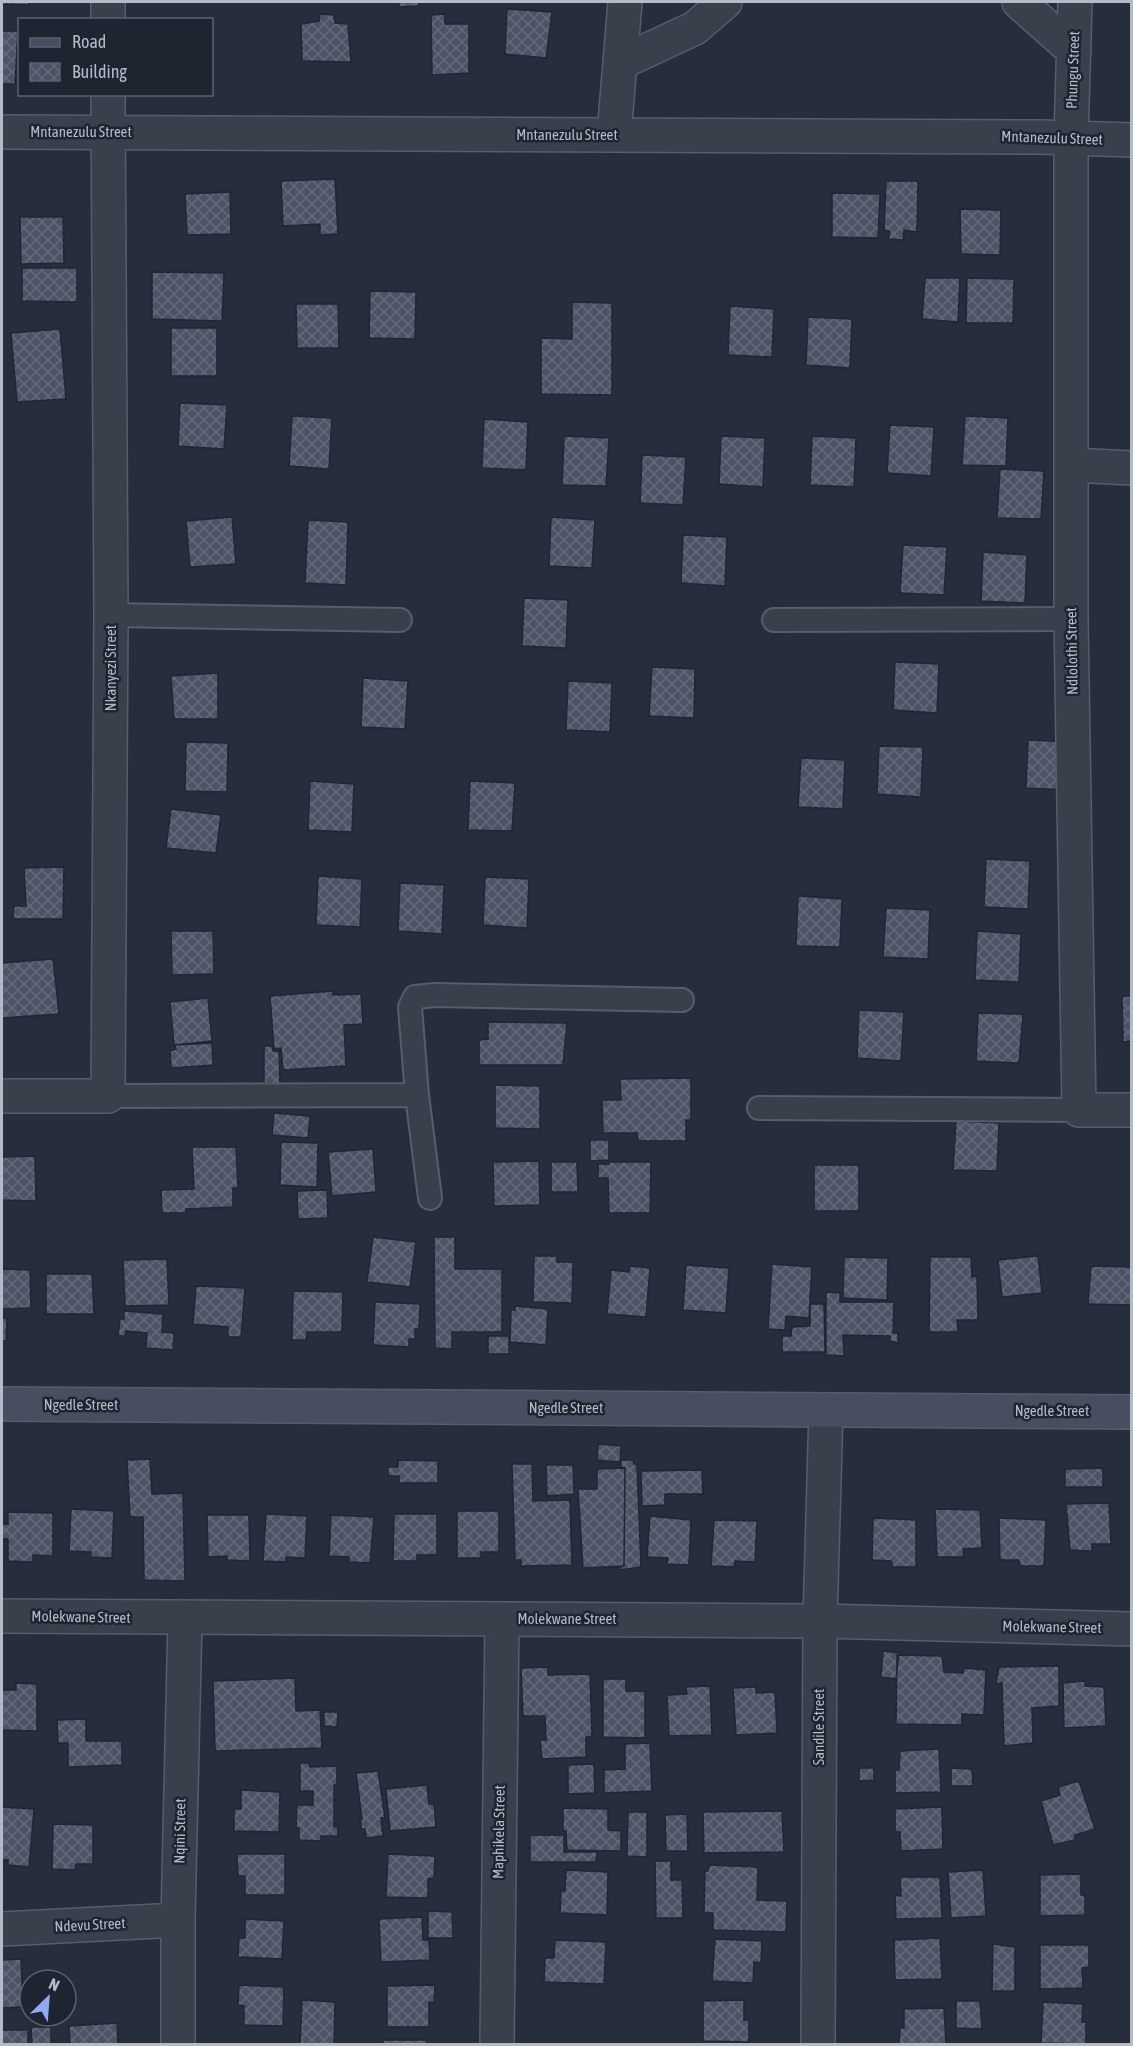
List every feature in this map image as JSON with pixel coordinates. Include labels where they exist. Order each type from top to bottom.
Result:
[{"type":"street","points":[[108,2],[108,18]]},
{"type":"street","points":[[614,135],[625,2]]},
{"type":"street","points":[[620,63],[695,28],[725,2]]},
{"type":"street","points":[[1018,2],[1074,51]]},
{"type":"street","name":"Phungu Street","points":[[1071,139],[1075,2]]},
{"type":"street","name":"Nkanyezi Street","points":[[108,96],[111,615],[108,1096]]},
{"type":"street","name":"Mntanezulu Street","points":[[2,132],[1029,137],[1131,140]]},
{"type":"street","name":"Ndlolothi Street","points":[[1071,139],[1071,619],[1079,1110]]},
{"type":"street","points":[[1072,465],[1131,468]]},
{"type":"street","points":[[2,1096],[108,1096]]},
{"type":"street","points":[[1079,1110],[1131,1110]]},
{"type":"street","name":"Ngedle Street","points":[[2,1404],[1131,1412]]},
{"type":"street","name":"Sandile Street","points":[[818,2044],[820,1621],[826,1410]]},
{"type":"street","name":"Molekwane Street","points":[[2,1616],[820,1621],[1131,1629]]},
{"type":"street","name":"Nqini Street","points":[[178,2044],[178,1920],[185,1618]]},
{"type":"street","name":"Maphikela Street","points":[[496,2044],[502,1618]]},
{"type":"street","name":"Ndevu Street","points":[[2,1929],[178,1920]]},
{"type":"lane","points":[[111,615],[400,620]]},
{"type":"lane","points":[[774,620],[1071,619]]},
{"type":"lane","points":[[430,1198],[417,1095],[410,1007],[416,997],[435,995],[682,1000]]},
{"type":"lane","points":[[108,1096],[417,1095]]},
{"type":"lane","points":[[759,1108],[1079,1110]]},
{"type":"building","points":[[2,2],[29,2],[29,5],[2,4]]},
{"type":"building","points":[[399,2],[419,2],[419,6],[399,7]]},
{"type":"building","points":[[507,9],[552,12],[546,58],[505,54]]},
{"type":"building","points":[[320,14],[334,15],[335,23],[348,24],[351,62],[302,61],[301,24],[319,21]]},
{"type":"building","points":[[445,14],[445,24],[469,24],[469,73],[432,75],[431,15]]},
{"type":"building","points":[[2,31],[18,31],[15,84],[2,84]]},
{"type":"building","points":[[335,179],[338,234],[320,235],[320,224],[283,226],[281,181]]},
{"type":"building","points":[[886,181],[918,181],[917,232],[904,230],[903,240],[888,239],[890,231],[884,230]]},
{"type":"building","points":[[230,192],[231,234],[187,235],[185,194]]},
{"type":"building","points":[[832,193],[880,194],[878,238],[832,237]]},
{"type":"building","points":[[960,209],[1001,210],[1000,255],[961,254]]},
{"type":"building","points":[[20,217],[63,217],[64,263],[21,264]]},
{"type":"building","points":[[22,268],[77,268],[77,302],[22,301]]},
{"type":"building","points":[[152,272],[224,273],[222,321],[152,319]]},
{"type":"building","points":[[925,278],[960,278],[958,322],[922,319]]},
{"type":"building","points":[[967,278],[1014,279],[1013,323],[966,323]]},
{"type":"building","points":[[370,291],[416,292],[415,339],[369,338]]},
{"type":"building","points":[[572,302],[612,303],[612,395],[541,394],[541,338],[572,339]]},
{"type":"building","points":[[296,304],[338,304],[339,348],[297,348]]},
{"type":"building","points":[[730,306],[774,309],[772,357],[728,355]]},
{"type":"building","points":[[808,317],[852,319],[850,368],[806,365]]},
{"type":"building","points":[[171,328],[217,328],[217,376],[171,376]]},
{"type":"building","points":[[60,329],[66,399],[17,402],[11,333]]},
{"type":"building","points":[[180,403],[227,405],[224,449],[178,446]]},
{"type":"building","points":[[292,416],[332,418],[329,469],[289,466]]},
{"type":"building","points":[[965,416],[1008,418],[1006,466],[962,465]]},
{"type":"building","points":[[484,419],[528,422],[526,470],[482,468]]},
{"type":"building","points":[[890,425],[934,427],[931,476],[887,473]]},
{"type":"building","points":[[564,436],[609,438],[606,486],[562,485]]},
{"type":"building","points":[[721,436],[765,438],[763,487],[719,484]]},
{"type":"building","points":[[812,436],[856,438],[854,487],[810,485]]},
{"type":"building","points":[[642,455],[686,457],[683,505],[640,503]]},
{"type":"building","points":[[1000,469],[1044,471],[1041,519],[997,518]]},
{"type":"building","points":[[232,517],[236,564],[190,567],[186,521]]},
{"type":"building","points":[[551,517],[595,520],[592,568],[549,566]]},
{"type":"building","points":[[308,520],[348,522],[346,585],[305,583]]},
{"type":"building","points":[[683,535],[727,537],[725,586],[681,583]]},
{"type":"building","points":[[903,545],[947,547],[944,595],[900,593]]},
{"type":"building","points":[[983,552],[1027,555],[1025,603],[981,601]]},
{"type":"building","points":[[524,598],[568,600],[566,648],[522,646]]},
{"type":"building","points":[[895,662],[939,664],[937,713],[893,710]]},
{"type":"building","points":[[652,667],[695,669],[694,718],[649,716]]},
{"type":"building","points":[[218,673],[218,719],[174,719],[171,676]]},
{"type":"building","points":[[363,678],[408,681],[405,729],[361,727]]},
{"type":"building","points":[[568,681],[612,683],[610,732],[566,730]]},
{"type":"building","points":[[1028,740],[1072,742],[1069,790],[1026,788]]},
{"type":"building","points":[[186,742],[228,743],[227,792],[185,791]]},
{"type":"building","points":[[879,746],[923,747],[921,797],[877,794]]},
{"type":"building","points":[[801,758],[845,760],[843,809],[798,807]]},
{"type":"building","points":[[310,781],[354,784],[352,832],[308,830]]},
{"type":"building","points":[[470,781],[515,783],[512,831],[468,830]]},
{"type":"building","points":[[171,809],[221,815],[216,853],[166,848]]},
{"type":"building","points":[[986,859],[1030,861],[1028,909],[984,907]]},
{"type":"building","points":[[64,867],[63,919],[13,919],[14,906],[26,906],[24,868]]},
{"type":"building","points":[[318,876],[362,879],[360,927],[316,925]]},
{"type":"building","points":[[485,877],[529,879],[527,928],[483,925]]},
{"type":"building","points":[[400,883],[444,885],[442,934],[398,931]]},
{"type":"building","points":[[798,896],[842,899],[840,947],[796,946]]},
{"type":"building","points":[[886,908],[930,910],[928,959],[883,957]]},
{"type":"building","points":[[171,931],[213,931],[214,974],[172,975]]},
{"type":"building","points":[[977,931],[1021,934],[1019,982],[975,980]]},
{"type":"building","points":[[53,959],[59,1014],[2,1018],[2,963]]},
{"type":"building","points":[[333,991],[333,995],[361,994],[363,1024],[344,1025],[346,1066],[283,1070],[281,1048],[274,1049],[270,996]]},
{"type":"building","points":[[1122,996],[1132,996],[1132,1041],[1123,1042]]},
{"type":"building","points":[[208,998],[212,1041],[174,1045],[170,1002]]},
{"type":"building","points":[[859,1010],[904,1012],[901,1061],[857,1058]]},
{"type":"building","points":[[978,1013],[1023,1014],[1019,1063],[976,1061]]},
{"type":"building","points":[[488,1022],[567,1023],[563,1065],[479,1065],[479,1040],[488,1039]]},
{"type":"building","points":[[212,1043],[213,1065],[172,1068],[170,1051],[176,1049],[175,1045]]},
{"type":"building","points":[[264,1046],[272,1046],[273,1051],[279,1051],[280,1084],[264,1083]]},
{"type":"building","points":[[691,1078],[691,1120],[686,1120],[686,1141],[638,1141],[637,1133],[603,1133],[602,1100],[621,1100],[620,1079]]},
{"type":"building","points":[[495,1085],[540,1086],[540,1129],[495,1128]]},
{"type":"building","points":[[274,1113],[310,1116],[308,1138],[272,1135]]},
{"type":"building","points":[[956,1121],[999,1123],[997,1171],[953,1170]]},
{"type":"building","points":[[590,1140],[609,1140],[609,1160],[590,1161]]},
{"type":"building","points":[[281,1142],[318,1143],[317,1187],[280,1185]]},
{"type":"building","points":[[192,1147],[236,1147],[238,1188],[233,1188],[233,1207],[186,1209],[186,1213],[162,1213],[161,1190],[194,1189]]},
{"type":"building","points":[[373,1149],[376,1192],[332,1196],[328,1152]]},
{"type":"building","points":[[35,1156],[36,1201],[2,1200],[2,1157]]},
{"type":"building","points":[[539,1161],[540,1205],[494,1206],[493,1162]]},
{"type":"building","points":[[551,1162],[577,1162],[578,1192],[551,1192]]},
{"type":"building","points":[[609,1162],[651,1162],[650,1213],[609,1213],[608,1178],[598,1178],[598,1164],[609,1164]]},
{"type":"building","points":[[814,1165],[859,1165],[859,1211],[814,1211]]},
{"type":"building","points":[[327,1190],[328,1218],[298,1219],[297,1191]]},
{"type":"building","points":[[373,1237],[416,1242],[410,1287],[367,1282]]},
{"type":"building","points":[[434,1237],[455,1237],[455,1269],[502,1269],[502,1332],[452,1332],[452,1349],[435,1348]]},
{"type":"building","points":[[534,1256],[557,1256],[557,1262],[573,1262],[572,1303],[533,1302]]},
{"type":"building","points":[[1038,1256],[1042,1293],[1002,1297],[998,1260]]},
{"type":"building","points":[[844,1257],[888,1258],[887,1300],[843,1298]]},
{"type":"building","points":[[930,1257],[971,1257],[972,1277],[977,1276],[978,1320],[957,1320],[958,1332],[929,1332]]},
{"type":"building","points":[[167,1259],[169,1305],[125,1306],[123,1260]]},
{"type":"building","points":[[772,1264],[812,1267],[809,1318],[786,1316],[785,1330],[768,1329]]},
{"type":"building","points":[[686,1265],[729,1268],[726,1313],[683,1310]]},
{"type":"building","points":[[630,1266],[650,1268],[646,1317],[607,1314],[611,1270],[629,1272]]},
{"type":"building","points":[[1091,1266],[1132,1267],[1132,1305],[1088,1304]]},
{"type":"building","points":[[2,1269],[30,1270],[31,1308],[2,1309]]},
{"type":"building","points":[[46,1274],[92,1274],[94,1314],[46,1314]]},
{"type":"building","points":[[196,1286],[245,1288],[241,1337],[228,1337],[228,1327],[193,1324]]},
{"type":"building","points":[[293,1291],[343,1292],[342,1332],[307,1332],[306,1340],[292,1340]]},
{"type":"building","points":[[826,1292],[840,1293],[840,1302],[894,1302],[893,1333],[898,1333],[898,1343],[890,1341],[890,1336],[843,1335],[844,1356],[826,1355]]},
{"type":"building","points":[[375,1302],[420,1304],[419,1329],[415,1329],[415,1339],[409,1339],[409,1347],[373,1345]]},
{"type":"building","points":[[810,1304],[824,1304],[825,1352],[782,1352],[782,1336],[791,1336],[792,1327],[810,1326]]},
{"type":"building","points":[[515,1306],[548,1309],[546,1345],[510,1342],[511,1310],[515,1310]]},
{"type":"building","points":[[124,1311],[163,1314],[162,1332],[174,1333],[173,1350],[146,1348],[147,1333],[126,1331],[125,1336],[118,1336],[120,1319],[124,1319]]},
{"type":"building","points":[[2,1318],[7,1318],[6,1341],[2,1341]]},
{"type":"building","points":[[488,1336],[509,1336],[509,1354],[488,1354]]},
{"type":"building","points":[[598,1444],[621,1446],[620,1462],[597,1460]]},
{"type":"building","points":[[150,1459],[152,1494],[183,1493],[185,1581],[144,1580],[143,1517],[130,1517],[127,1460]]},
{"type":"building","points":[[398,1460],[438,1461],[438,1483],[399,1483],[399,1476],[388,1476],[388,1467],[398,1467]]},
{"type":"building","points":[[621,1460],[633,1460],[637,1465],[641,1567],[620,1570],[620,1567],[624,1566],[625,1468],[621,1467]]},
{"type":"building","points":[[512,1464],[532,1464],[533,1501],[570,1500],[572,1565],[521,1566],[521,1560],[515,1560]]},
{"type":"building","points":[[546,1465],[573,1465],[574,1494],[547,1496]]},
{"type":"building","points":[[625,1468],[624,1566],[583,1568],[578,1489],[597,1489],[597,1469]]},
{"type":"building","points":[[1103,1468],[1103,1487],[1065,1487],[1065,1469]]},
{"type":"building","points":[[702,1470],[703,1494],[665,1494],[665,1505],[642,1506],[641,1471]]},
{"type":"building","points":[[1109,1503],[1111,1544],[1092,1544],[1092,1551],[1070,1550],[1066,1504]]},
{"type":"building","points":[[71,1509],[114,1511],[112,1558],[91,1557],[91,1552],[69,1551]]},
{"type":"building","points":[[935,1509],[980,1510],[982,1548],[963,1549],[964,1557],[937,1557]]},
{"type":"building","points":[[457,1511],[499,1511],[499,1552],[481,1552],[481,1558],[457,1558]]},
{"type":"building","points":[[8,1512],[53,1513],[53,1556],[33,1555],[33,1562],[8,1561],[8,1539],[2,1539],[2,1524],[8,1524]]},
{"type":"building","points":[[266,1514],[307,1516],[305,1558],[286,1557],[286,1562],[263,1561]]},
{"type":"building","points":[[394,1514],[437,1514],[437,1555],[417,1555],[417,1561],[393,1561]]},
{"type":"building","points":[[207,1515],[249,1515],[250,1561],[227,1560],[227,1556],[208,1557]]},
{"type":"building","points":[[331,1515],[374,1517],[370,1563],[349,1562],[349,1557],[329,1556]]},
{"type":"building","points":[[650,1516],[691,1520],[689,1565],[667,1564],[668,1558],[647,1557]]},
{"type":"building","points":[[873,1518],[916,1520],[916,1567],[893,1567],[891,1561],[872,1560]]},
{"type":"building","points":[[999,1518],[1046,1520],[1044,1566],[1020,1566],[1019,1560],[1000,1560]]},
{"type":"building","points":[[714,1520],[757,1521],[755,1562],[735,1561],[734,1567],[711,1566]]},
{"type":"building","points":[[883,1651],[899,1653],[896,1679],[881,1677]]},
{"type":"building","points":[[897,1655],[942,1656],[944,1672],[963,1673],[964,1668],[986,1670],[984,1715],[962,1714],[962,1725],[896,1724]]},
{"type":"building","points":[[1059,1666],[1059,1706],[1032,1708],[1033,1743],[1004,1746],[1002,1683],[996,1684],[999,1667]]},
{"type":"building","points":[[548,1667],[548,1675],[590,1674],[592,1737],[586,1737],[586,1757],[542,1759],[540,1740],[546,1740],[545,1716],[523,1716],[521,1668]]},
{"type":"building","points":[[295,1678],[296,1711],[320,1710],[322,1748],[215,1751],[213,1681]]},
{"type":"building","points":[[603,1679],[626,1679],[626,1691],[645,1691],[645,1738],[603,1737]]},
{"type":"building","points":[[1085,1681],[1085,1686],[1104,1687],[1106,1726],[1064,1728],[1063,1683]]},
{"type":"building","points":[[16,1683],[37,1684],[37,1731],[2,1730],[2,1690],[16,1690]]},
{"type":"building","points":[[710,1686],[712,1735],[669,1736],[667,1695],[687,1694],[686,1687]]},
{"type":"building","points":[[756,1687],[756,1693],[775,1692],[777,1733],[736,1735],[733,1688]]},
{"type":"building","points":[[324,1712],[338,1712],[337,1727],[324,1726]]},
{"type":"building","points":[[86,1719],[86,1741],[122,1741],[122,1765],[68,1767],[68,1743],[58,1743],[57,1720]]},
{"type":"building","points":[[650,1743],[652,1791],[604,1793],[604,1770],[625,1769],[625,1744]]},
{"type":"building","points":[[939,1749],[941,1792],[895,1793],[895,1770],[899,1770],[900,1751]]},
{"type":"building","points":[[300,1763],[309,1763],[310,1767],[337,1766],[337,1785],[334,1785],[334,1827],[338,1826],[338,1836],[321,1836],[321,1841],[299,1840],[299,1828],[296,1827],[297,1805],[313,1805],[313,1791],[300,1791]]},
{"type":"building","points":[[594,1764],[595,1793],[568,1794],[568,1765]]},
{"type":"building","points":[[859,1768],[874,1768],[874,1780],[859,1781]]},
{"type":"building","points":[[951,1768],[972,1769],[973,1786],[951,1786]]},
{"type":"building","points":[[378,1771],[385,1818],[381,1818],[383,1836],[366,1838],[365,1829],[361,1829],[361,1821],[359,1822],[359,1819],[362,1819],[356,1773]]},
{"type":"building","points":[[1079,1781],[1095,1829],[1075,1835],[1075,1840],[1053,1845],[1041,1801],[1060,1795],[1058,1787]]},
{"type":"building","points":[[427,1785],[429,1804],[434,1804],[436,1827],[390,1831],[386,1789]]},
{"type":"building","points":[[241,1790],[280,1792],[279,1832],[234,1831],[234,1809],[241,1809]]},
{"type":"building","points":[[2,1807],[34,1809],[29,1867],[8,1865],[8,1860],[2,1860]]},
{"type":"building","points":[[942,1807],[943,1849],[901,1851],[900,1832],[895,1832],[895,1809]]},
{"type":"building","points":[[563,1808],[608,1809],[608,1830],[621,1831],[621,1851],[567,1850],[566,1831],[563,1831]]},
{"type":"building","points":[[782,1811],[784,1852],[704,1853],[703,1812]]},
{"type":"building","points":[[628,1812],[647,1812],[647,1857],[627,1856]]},
{"type":"building","points":[[687,1814],[688,1851],[666,1851],[665,1815]]},
{"type":"building","points":[[53,1824],[93,1825],[93,1864],[76,1864],[75,1870],[52,1869]]},
{"type":"building","points":[[530,1835],[564,1835],[564,1852],[597,1852],[596,1862],[530,1862]]},
{"type":"building","points":[[237,1854],[285,1854],[285,1895],[245,1895],[245,1876],[238,1876]]},
{"type":"building","points":[[388,1854],[435,1856],[434,1878],[428,1879],[428,1898],[386,1897]]},
{"type":"building","points":[[655,1861],[671,1861],[671,1880],[682,1880],[683,1918],[656,1918]]},
{"type":"building","points":[[709,1865],[758,1867],[757,1900],[787,1901],[786,1932],[713,1930],[713,1913],[704,1913],[705,1871],[708,1871]]},
{"type":"building","points":[[566,1870],[608,1872],[607,1915],[560,1913],[561,1891],[565,1891]]},
{"type":"building","points":[[983,1870],[986,1916],[951,1918],[948,1872]]},
{"type":"building","points":[[1081,1874],[1081,1895],[1085,1895],[1085,1915],[1040,1916],[1040,1875]]},
{"type":"building","points":[[900,1877],[940,1877],[942,1918],[896,1919],[895,1895],[901,1896]]},
{"type":"building","points":[[428,1911],[452,1912],[453,1938],[428,1938]]},
{"type":"building","points":[[422,1917],[423,1940],[429,1940],[430,1960],[381,1962],[379,1919]]},
{"type":"building","points":[[245,1919],[284,1921],[282,1959],[238,1957],[239,1938],[245,1938]]},
{"type":"building","points":[[940,1938],[942,1979],[895,1980],[894,1940]]},
{"type":"building","points":[[715,1939],[762,1941],[761,1963],[754,1962],[753,1983],[712,1981]]},
{"type":"building","points":[[555,1940],[606,1942],[604,1984],[544,1982],[545,1958],[554,1958]]},
{"type":"building","points":[[993,1944],[1015,1947],[1015,1991],[992,1991]]},
{"type":"building","points":[[1040,1945],[1089,1945],[1089,1967],[1082,1968],[1083,1988],[1040,1989]]},
{"type":"building","points":[[21,1959],[21,1968],[18,1968],[18,2007],[2,2008],[2,1960]]},
{"type":"building","points":[[239,1985],[284,1987],[283,2026],[244,2025],[244,2006],[238,2005]]},
{"type":"building","points":[[435,1985],[434,2003],[429,2002],[429,2027],[387,2027],[387,1986]]},
{"type":"building","points":[[302,2000],[335,2002],[334,2044],[300,2044]]},
{"type":"building","points":[[744,2000],[744,2020],[749,2020],[749,2042],[703,2041],[703,2001]]},
{"type":"building","points":[[956,2001],[980,2001],[982,2029],[956,2028]]},
{"type":"building","points":[[1043,2002],[1083,2004],[1082,2022],[1086,2022],[1086,2044],[1041,2043]]},
{"type":"building","points":[[944,2008],[946,2044],[899,2044],[900,2028],[904,2028],[904,2009]]},
{"type":"building","points":[[117,2023],[118,2044],[70,2044],[69,2028],[78,2028],[78,2025]]},
{"type":"building","points":[[31,2028],[51,2028],[51,2044],[32,2044]]},
{"type":"building","points":[[2,2030],[28,2030],[28,2044],[2,2044]]},
{"type":"building","points":[[383,2040],[427,2040],[427,2044],[383,2044]]}]
